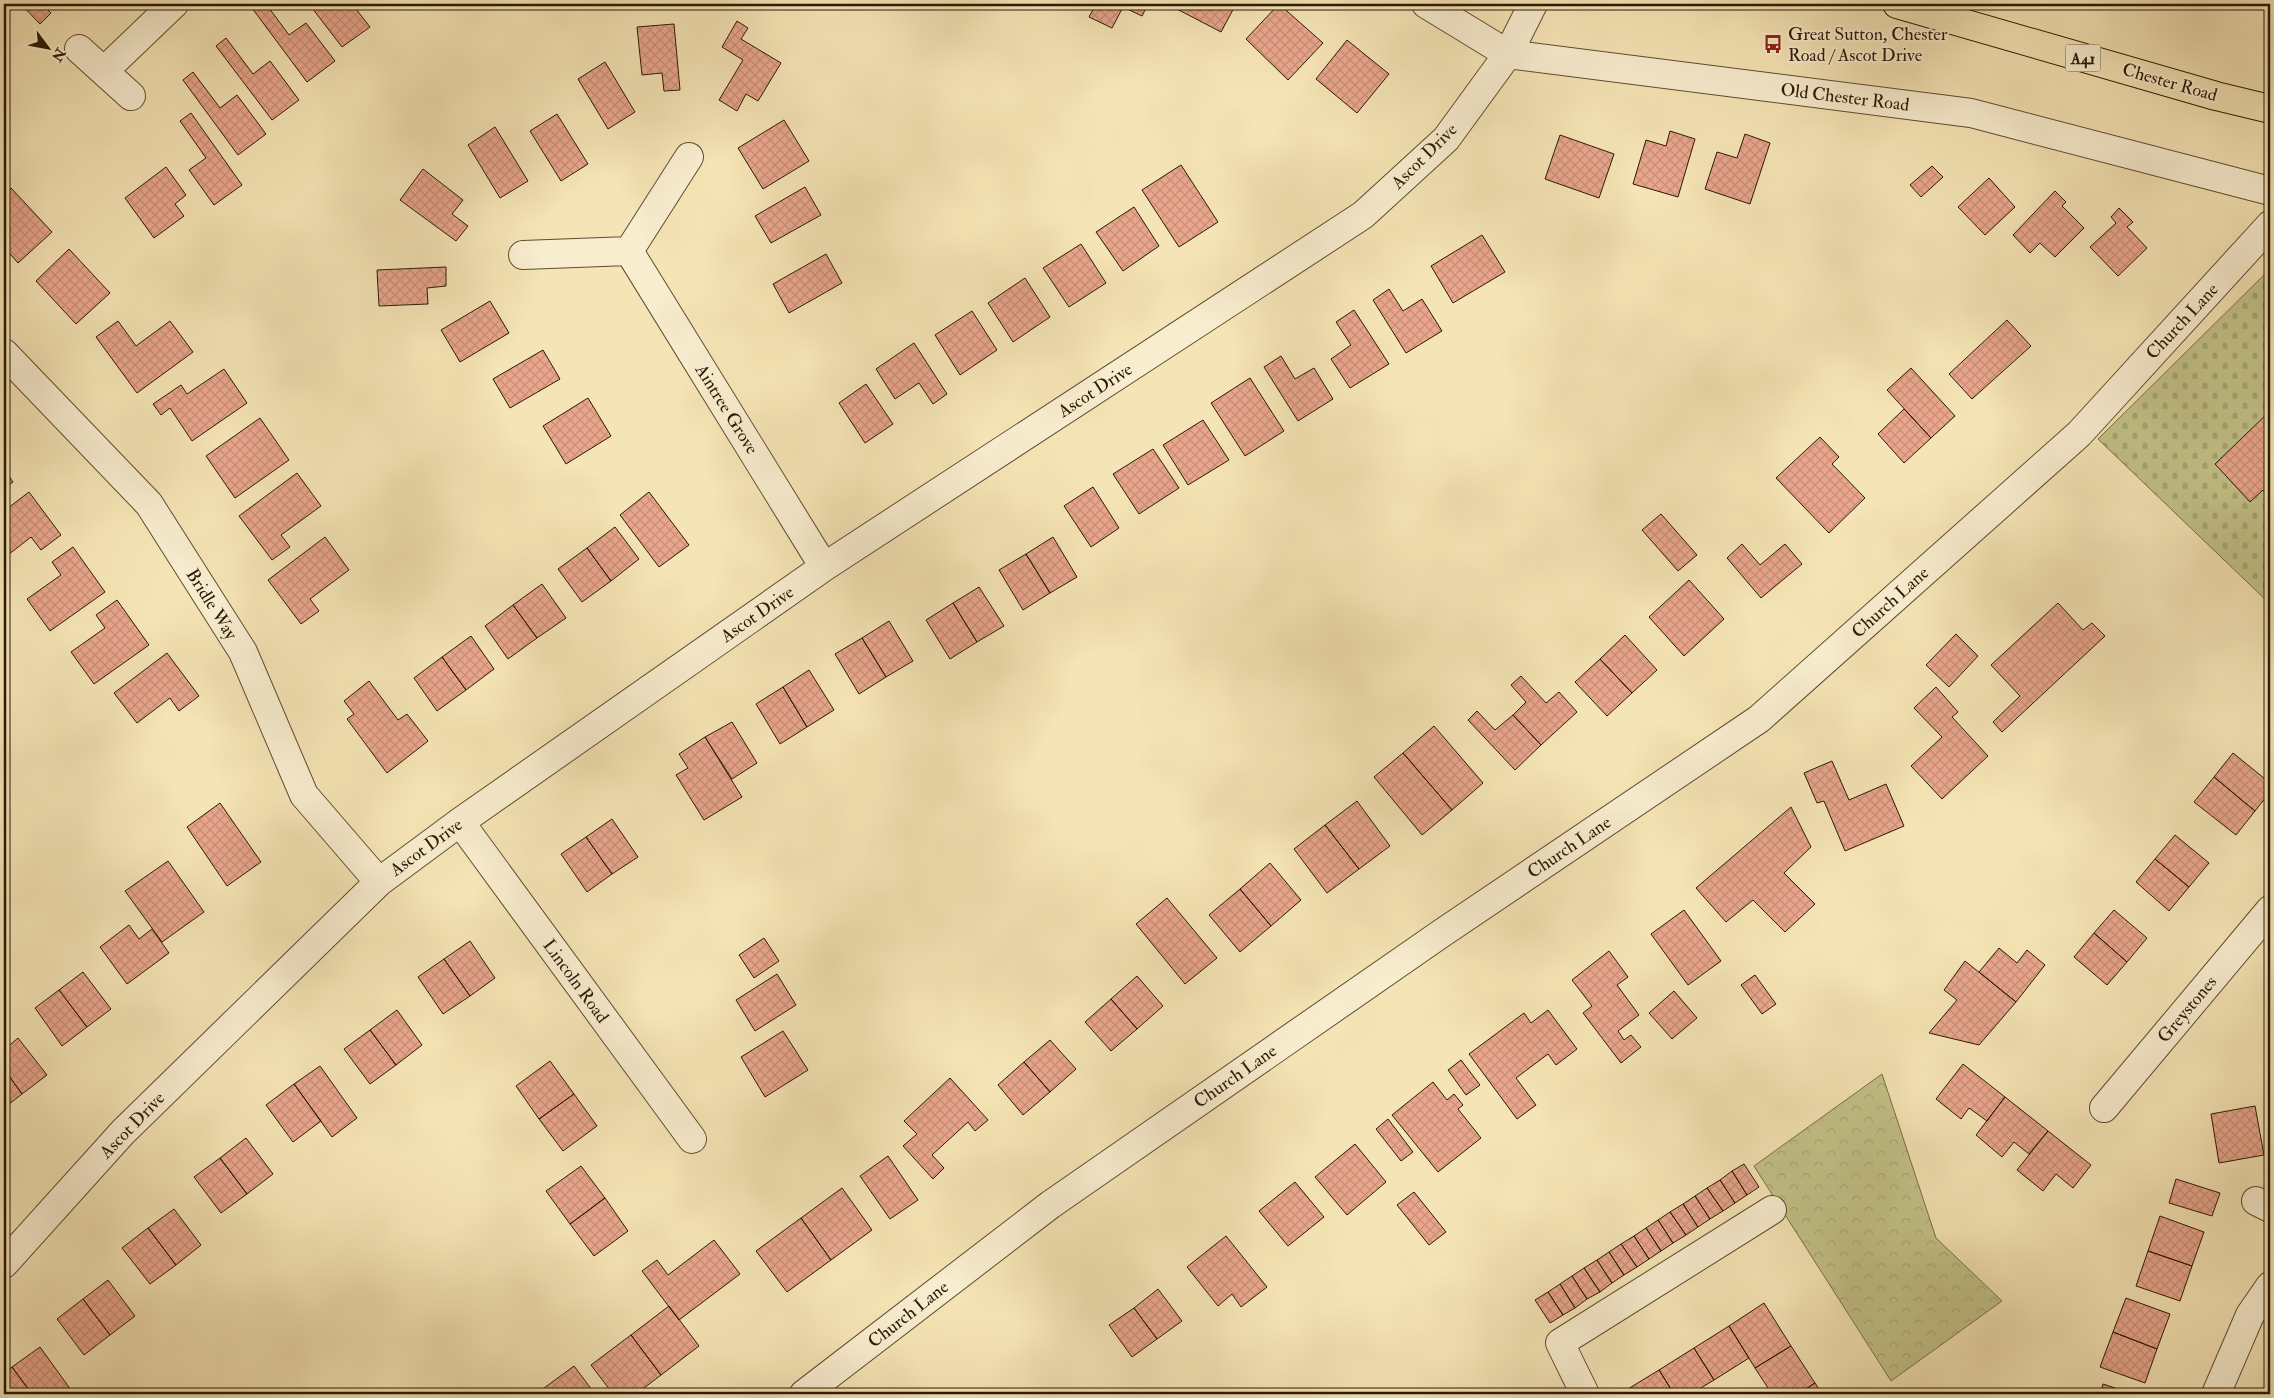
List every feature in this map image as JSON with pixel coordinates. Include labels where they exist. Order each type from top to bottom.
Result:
[{"type":"main road","name":"Chester Road","points":[[1897,4],[2216,96],[2270,108]]},
{"type":"street","points":[[104,71],[174,4]]},
{"type":"street","name":"Old Chester Road","points":[[1426,4],[1508,54],[1971,113],[2270,191]]},
{"type":"street","name":"Ascot Drive","points":[[4,1264],[123,1132],[379,882],[460,822],[824,567],[1363,215],[1446,140],[1508,54],[1533,4]]},
{"type":"street","points":[[79,49],[131,96]]},
{"type":"street","points":[[523,255],[629,251],[689,157]]},
{"type":"street","name":"Church Lane","points":[[804,1394],[1050,1205],[1442,933],[1759,719],[2079,434],[2270,225]]},
{"type":"street","name":"Aintree Grove","points":[[629,251],[824,567]]},
{"type":"street","name":"Bridle Way","points":[[4,353],[149,504],[243,652],[304,795],[379,882]]},
{"type":"street","name":"Lincoln Road","points":[[460,822],[692,1139]]},
{"type":"street","name":"Greystones","points":[[2104,1108],[2270,910]]},
{"type":"street","points":[[1585,1394],[1560,1343],[1772,1210]]},
{"type":"street","points":[[2216,1394],[2250,1314],[2270,1286]]},
{"type":"green space","points":[[2270,269],[2270,604],[2098,439]]},
{"type":"green space","points":[[1882,1074],[1936,1238],[2002,1301],[1891,1381],[1754,1166]]},
{"type":"building","points":[[21,4],[42,4],[51,13],[40,24]]},
{"type":"building","points":[[257,4],[266,4],[289,35],[306,23],[335,61],[307,82],[252,8]]},
{"type":"building","points":[[309,4],[352,4],[370,27],[342,47]]},
{"type":"building","points":[[1096,4],[1148,4],[1142,16],[1123,7],[1112,28],[1089,17]]},
{"type":"building","points":[[1177,4],[1236,4],[1221,32],[1175,8]]},
{"type":"building","points":[[1279,4],[1323,43],[1288,80],[1246,39]]},
{"type":"building","points":[[737,21],[748,28],[741,39],[781,63],[758,101],[746,94],[737,111],[719,100],[743,60],[722,47]]},
{"type":"building","points":[[674,24],[680,90],[664,91],[662,73],[642,75],[637,27]]},
{"type":"building","points":[[226,38],[253,74],[270,61],[299,100],[272,120],[216,46]]},
{"type":"building","points":[[1347,40],[1389,74],[1357,113],[1316,79]]},
{"type":"building","points":[[605,62],[635,112],[608,129],[578,79]]},
{"type":"building","points":[[193,72],[220,108],[237,95],[266,134],[238,155],[183,80]]},
{"type":"building","points":[[191,113],[242,185],[214,205],[189,170],[206,158],[180,121]]},
{"type":"building","points":[[557,114],[588,164],[561,181],[530,131]]},
{"type":"building","points":[[784,120],[809,161],[763,189],[738,148]]},
{"type":"building","points":[[495,127],[528,181],[500,198],[468,145]]},
{"type":"building","points":[[1670,131],[1695,139],[1678,197],[1633,184],[1646,140],[1666,146]]},
{"type":"building","points":[[1745,134],[1770,143],[1750,204],[1705,189],[1717,152],[1737,158]]},
{"type":"building","points":[[1560,135],[1614,154],[1599,198],[1545,179]]},
{"type":"building","points":[[1181,165],[1218,222],[1179,247],[1142,190]]},
{"type":"building","points":[[1932,166],[1943,177],[1921,197],[1910,185]]},
{"type":"building","points":[[166,167],[186,195],[175,204],[184,216],[154,238],[125,198]]},
{"type":"building","points":[[423,169],[463,200],[452,214],[468,226],[456,241],[400,200]]},
{"type":"building","points":[[1989,178],[2015,207],[1985,235],[1958,207]]},
{"type":"building","points":[[805,187],[821,215],[771,243],[755,216]]},
{"type":"building","points":[[11,188],[52,232],[18,263],[4,247],[4,195]]},
{"type":"building","points":[[2055,191],[2066,202],[2062,206],[2084,228],[2055,257],[2040,243],[2030,253],[2013,235]]},
{"type":"building","points":[[1134,207],[1159,246],[1123,271],[1096,232]]},
{"type":"building","points":[[2119,208],[2133,222],[2127,227],[2147,248],[2118,276],[2090,247],[2116,223],[2111,217]]},
{"type":"building","points":[[1482,235],[1505,272],[1453,303],[1431,266]]},
{"type":"building","points":[[1081,244],[1106,283],[1069,307],[1043,268]]},
{"type":"building","points":[[69,249],[110,293],[76,324],[36,281]]},
{"type":"building","points":[[826,254],[842,283],[789,313],[773,284]]},
{"type":"building","points":[[446,267],[446,286],[427,288],[428,304],[379,306],[377,270]]},
{"type":"building","points":[[1025,278],[1050,317],[1013,342],[988,303]]},
{"type":"building","points":[[1389,289],[1403,311],[1422,299],[1442,331],[1406,353],[1373,300]]},
{"type":"building","points":[[490,301],[509,333],[460,362],[441,330]]},
{"type":"building","points":[[1354,310],[1389,364],[1350,388],[1331,359],[1351,345],[1336,322]]},
{"type":"building","points":[[972,311],[997,350],[960,375],[935,335]]},
{"type":"building","points":[[2007,320],[2031,346],[1972,399],[1949,374]]},
{"type":"building","points":[[118,321],[136,346],[170,321],[193,352],[137,393],[96,337]]},
{"type":"building","points":[[914,343],[947,394],[933,404],[919,383],[895,399],[876,369]]},
{"type":"building","points":[[543,350],[560,379],[510,408],[493,379]]},
{"type":"building","points":[[1281,356],[1295,379],[1314,368],[1333,399],[1298,421],[1264,367]]},
{"type":"building","points":[[1911,368],[1955,416],[1931,438],[1887,390]]},
{"type":"building","points":[[224,369],[247,403],[192,441],[170,408],[161,415],[153,404],[181,385],[187,394]]},
{"type":"building","points":[[1250,378],[1284,431],[1245,456],[1211,403]]},
{"type":"building","points":[[866,384],[893,424],[865,443],[839,403]]},
{"type":"building","points":[[588,398],[611,436],[566,464],[543,426]]},
{"type":"building","points":[[1904,409],[1931,438],[1904,463],[1878,434]]},
{"type":"building","points":[[2270,411],[2270,498],[2263,490],[2250,502],[2215,464]]},
{"type":"building","points":[[260,418],[289,460],[235,498],[206,456]]},
{"type":"building","points":[[1203,420],[1229,460],[1188,485],[1163,445]]},
{"type":"building","points":[[1820,437],[1839,457],[1832,464],[1865,498],[1829,533],[1776,478]]},
{"type":"building","points":[[1153,449],[1179,488],[1139,514],[1113,474]]},
{"type":"building","points":[[4,469],[13,482],[4,489]]},
{"type":"building","points":[[297,473],[321,506],[281,535],[290,547],[272,560],[239,516]]},
{"type":"building","points":[[1093,487],[1119,528],[1091,547],[1064,506]]},
{"type":"building","points":[[29,492],[61,535],[41,550],[31,537],[4,558],[4,511]]},
{"type":"building","points":[[649,492],[689,545],[659,567],[620,515]]},
{"type":"building","points":[[1661,514],[1697,555],[1678,571],[1642,530]]},
{"type":"building","points":[[615,527],[639,559],[611,581],[587,548]]},
{"type":"building","points":[[325,537],[349,570],[310,599],[319,611],[301,624],[268,580]]},
{"type":"building","points":[[1053,537],[1077,577],[1050,593],[1026,554]]},
{"type":"building","points":[[1742,544],[1760,565],[1785,544],[1802,564],[1761,598],[1727,558]]},
{"type":"building","points":[[73,547],[105,592],[50,631],[27,599],[61,575],[52,562]]},
{"type":"building","points":[[587,548],[611,581],[582,602],[558,569]]},
{"type":"building","points":[[1026,554],[1050,593],[1023,610],[999,570]]},
{"type":"building","points":[[1689,580],[1724,619],[1684,656],[1649,617]]},
{"type":"building","points":[[542,584],[566,618],[537,638],[513,605]]},
{"type":"building","points":[[979,587],[1004,626],[977,642],[953,603]]},
{"type":"building","points":[[117,600],[149,645],[94,684],[71,652],[105,628],[96,615]]},
{"type":"building","points":[[953,603],[977,642],[950,659],[926,620]]},
{"type":"building","points":[[2058,603],[2083,630],[2092,623],[2105,636],[2002,732],[1993,722],[2020,696],[1991,665]]},
{"type":"building","points":[[513,605],[537,638],[508,659],[485,626]]},
{"type":"building","points":[[889,621],[913,661],[886,677],[862,638]]},
{"type":"building","points":[[1956,634],[1978,656],[1949,687],[1926,665]]},
{"type":"building","points":[[1625,635],[1657,670],[1632,693],[1600,659]]},
{"type":"building","points":[[471,636],[494,669],[466,690],[442,657]]},
{"type":"building","points":[[862,638],[886,677],[859,694],[835,654]]},
{"type":"building","points":[[167,653],[199,696],[179,711],[170,698],[137,723],[114,693]]},
{"type":"building","points":[[442,657],[466,690],[437,711],[414,678]]},
{"type":"building","points":[[1600,659],[1632,693],[1607,716],[1575,682]]},
{"type":"building","points":[[809,670],[834,710],[807,727],[783,687]]},
{"type":"building","points":[[1521,676],[1546,703],[1559,692],[1577,712],[1541,745],[1513,715],[1526,702],[1511,685]]},
{"type":"building","points":[[369,681],[398,720],[407,714],[428,741],[387,773],[347,719],[354,714],[344,701]]},
{"type":"building","points":[[783,687],[807,727],[780,744],[756,704]]},
{"type":"building","points":[[1936,687],[1958,712],[1952,717],[1988,756],[1942,799],[1911,766],[1942,737],[1914,708]]},
{"type":"building","points":[[1477,711],[1495,730],[1513,715],[1541,745],[1515,770],[1468,720]]},
{"type":"building","points":[[732,722],[757,763],[732,779],[705,737]]},
{"type":"building","points":[[1434,726],[1483,783],[1452,810],[1403,753]]},
{"type":"building","points":[[705,737],[742,797],[704,820],[676,775],[688,768],[679,754]]},
{"type":"building","points":[[1403,753],[1452,810],[1422,835],[1374,777]]},
{"type":"building","points":[[2233,753],[2270,783],[2270,792],[2255,811],[2214,777]]},
{"type":"building","points":[[1832,761],[1849,800],[1886,784],[1904,826],[1845,851],[1824,801],[1817,803],[1804,773]]},
{"type":"building","points":[[2214,777],[2255,811],[2236,835],[2194,802]]},
{"type":"building","points":[[1357,801],[1390,846],[1359,869],[1325,825]]},
{"type":"building","points":[[220,803],[261,862],[227,886],[187,827]]},
{"type":"building","points":[[1791,807],[1811,847],[1784,873],[1815,904],[1785,932],[1753,900],[1726,922],[1696,888]]},
{"type":"building","points":[[612,819],[638,857],[612,874],[586,837]]},
{"type":"building","points":[[1325,825],[1359,869],[1327,893],[1294,849]]},
{"type":"building","points":[[2175,835],[2209,863],[2189,887],[2155,859]]},
{"type":"building","points":[[586,837],[612,874],[587,892],[561,854]]},
{"type":"building","points":[[2155,859],[2189,887],[2169,911],[2136,882]]},
{"type":"building","points":[[168,861],[204,912],[162,942],[125,891]]},
{"type":"building","points":[[1270,863],[1301,900],[1271,926],[1240,889]]},
{"type":"building","points":[[1240,889],[1271,926],[1240,952],[1209,915]]},
{"type":"building","points":[[1167,898],[1217,958],[1185,984],[1136,924]]},
{"type":"building","points":[[1684,910],[1721,961],[1688,985],[1651,934]]},
{"type":"building","points":[[2114,910],[2147,938],[2127,962],[2094,933]]},
{"type":"building","points":[[129,925],[139,939],[152,929],[169,953],[127,984],[100,947]]},
{"type":"building","points":[[2094,933],[2127,962],[2107,985],[2074,957]]},
{"type":"building","points":[[764,938],[779,961],[754,978],[739,955]]},
{"type":"building","points":[[470,941],[495,978],[470,996],[444,959]]},
{"type":"building","points":[[1999,948],[2017,963],[2027,950],[2045,965],[2016,1002],[1979,972]]},
{"type":"building","points":[[1609,951],[1628,977],[1617,985],[1639,1015],[1618,1031],[1624,1040],[1631,1035],[1641,1047],[1621,1063],[1583,1013],[1592,1006],[1572,980]]},
{"type":"building","points":[[444,959],[470,996],[443,1014],[418,977]]},
{"type":"building","points":[[1965,961],[2016,1002],[1979,1045],[1929,1033],[1957,1000],[1944,990]]},
{"type":"building","points":[[83,972],[111,1009],[87,1027],[59,990]]},
{"type":"building","points":[[777,974],[796,1005],[755,1031],[736,1000]]},
{"type":"building","points":[[1755,975],[1776,1004],[1762,1014],[1741,985]]},
{"type":"building","points":[[1137,976],[1163,1006],[1137,1029],[1111,999]]},
{"type":"building","points":[[59,990],[87,1027],[62,1046],[35,1008]]},
{"type":"building","points":[[1674,991],[1697,1018],[1672,1039],[1649,1013]]},
{"type":"building","points":[[1111,999],[1137,1029],[1111,1051],[1085,1022]]},
{"type":"building","points":[[397,1010],[422,1045],[396,1065],[370,1030]]},
{"type":"building","points":[[1548,1010],[1577,1049],[1556,1065],[1548,1054],[1516,1078],[1536,1105],[1517,1119],[1469,1054],[1524,1013],[1531,1023]]},
{"type":"building","points":[[370,1030],[396,1065],[370,1084],[344,1049]]},
{"type":"building","points":[[783,1031],[808,1070],[765,1097],[741,1057]]},
{"type":"building","points":[[18,1038],[47,1075],[22,1094],[4,1069],[4,1050]]},
{"type":"building","points":[[1050,1040],[1076,1069],[1050,1092],[1024,1062]]},
{"type":"building","points":[[1461,1060],[1480,1085],[1466,1095],[1448,1070]]},
{"type":"building","points":[[550,1061],[574,1094],[539,1119],[516,1086]]},
{"type":"building","points":[[1024,1062],[1050,1092],[1023,1115],[998,1085]]},
{"type":"building","points":[[1963,1064],[2005,1097],[1987,1121],[1969,1108],[1961,1119],[1936,1099]]},
{"type":"building","points":[[320,1066],[357,1118],[332,1137],[294,1084]]},
{"type":"building","points":[[4,1069],[22,1094],[4,1108]]},
{"type":"building","points":[[950,1078],[988,1120],[975,1131],[968,1122],[932,1155],[944,1168],[933,1179],[903,1146],[917,1134],[904,1121]]},
{"type":"building","points":[[1433,1082],[1447,1100],[1454,1094],[1463,1105],[1458,1109],[1481,1138],[1438,1172],[1392,1115]]},
{"type":"building","points":[[294,1084],[321,1121],[293,1142],[266,1105]]},
{"type":"building","points":[[574,1094],[597,1126],[563,1151],[539,1119]]},
{"type":"building","points":[[2005,1097],[2048,1131],[2029,1154],[2014,1142],[2002,1157],[1976,1135]]},
{"type":"building","points":[[2255,1106],[2264,1155],[2219,1163],[2211,1114]]},
{"type":"building","points":[[1388,1119],[1413,1152],[1401,1161],[1376,1129]]},
{"type":"building","points":[[2048,1131],[2091,1165],[2073,1188],[2056,1174],[2043,1191],[2017,1170]]},
{"type":"building","points":[[246,1138],[273,1174],[247,1194],[220,1158]]},
{"type":"building","points":[[1355,1144],[1386,1182],[1347,1215],[1315,1177]]},
{"type":"building","points":[[888,1156],[918,1200],[890,1219],[860,1176]]},
{"type":"building","points":[[220,1158],[247,1194],[221,1213],[194,1177]]},
{"type":"building","points":[[1744,1164],[1759,1187],[1747,1195],[1732,1171]]},
{"type":"building","points":[[581,1166],[605,1198],[570,1224],[546,1191]]},
{"type":"building","points":[[1732,1171],[1747,1195],[1735,1203],[1720,1180]]},
{"type":"building","points":[[2176,1179],[2220,1193],[2212,1216],[2169,1203]]},
{"type":"building","points":[[1720,1180],[1735,1203],[1723,1211],[1707,1188]]},
{"type":"building","points":[[1295,1182],[1324,1217],[1288,1246],[1259,1211]]},
{"type":"building","points":[[842,1188],[872,1230],[831,1260],[801,1218]]},
{"type":"building","points":[[1707,1188],[1723,1211],[1710,1219],[1695,1196]]},
{"type":"building","points":[[1414,1192],[1446,1232],[1429,1245],[1397,1205]]},
{"type":"building","points":[[1695,1196],[1710,1219],[1698,1227],[1683,1204]]},
{"type":"building","points":[[605,1198],[628,1231],[594,1256],[570,1224]]},
{"type":"building","points":[[1683,1204],[1698,1227],[1686,1235],[1670,1212]]},
{"type":"building","points":[[174,1209],[201,1245],[176,1265],[148,1228]]},
{"type":"building","points":[[1670,1212],[1686,1235],[1673,1243],[1658,1220]]},
{"type":"building","points":[[2160,1216],[2204,1232],[2192,1266],[2148,1251]]},
{"type":"building","points":[[801,1218],[831,1260],[787,1292],[756,1251]]},
{"type":"building","points":[[1658,1220],[1673,1243],[1661,1251],[1646,1228]]},
{"type":"building","points":[[148,1228],[176,1265],[150,1284],[122,1248]]},
{"type":"building","points":[[1646,1228],[1661,1251],[1649,1259],[1634,1236]]},
{"type":"building","points":[[1226,1236],[1267,1287],[1241,1307],[1232,1294],[1218,1306],[1187,1267]]},
{"type":"building","points":[[1634,1236],[1649,1259],[1637,1267],[1621,1244]]},
{"type":"building","points":[[714,1240],[740,1274],[679,1320],[642,1271],[657,1260],[668,1275]]},
{"type":"building","points":[[1621,1244],[1637,1267],[1624,1275],[1609,1252]]},
{"type":"building","points":[[2148,1251],[2192,1266],[2180,1301],[2136,1286]]},
{"type":"building","points":[[1609,1252],[1624,1275],[1612,1283],[1597,1260]]},
{"type":"building","points":[[1597,1260],[1612,1283],[1600,1292],[1584,1268]]},
{"type":"building","points":[[1584,1268],[1600,1292],[1587,1299],[1572,1276]]},
{"type":"building","points":[[1572,1276],[1587,1299],[1575,1308],[1560,1284]]},
{"type":"building","points":[[108,1280],[135,1316],[110,1335],[83,1299]]},
{"type":"building","points":[[1560,1284],[1575,1308],[1563,1315],[1548,1292]]},
{"type":"building","points":[[1158,1289],[1182,1321],[1157,1339],[1134,1308]]},
{"type":"building","points":[[1548,1292],[1563,1315],[1550,1323],[1535,1300]]},
{"type":"building","points":[[2126,1298],[2170,1314],[2157,1349],[2113,1332]]},
{"type":"building","points":[[83,1299],[110,1335],[84,1355],[57,1319]]},
{"type":"building","points":[[1764,1303],[1791,1346],[1755,1368],[1729,1326]]},
{"type":"building","points":[[669,1306],[699,1346],[661,1375],[631,1335]]},
{"type":"building","points":[[1134,1308],[1157,1339],[1132,1357],[1109,1325]]},
{"type":"building","points":[[1729,1326],[1749,1358],[1714,1380],[1694,1348]]},
{"type":"building","points":[[2113,1332],[2157,1349],[2145,1383],[2100,1367]]},
{"type":"building","points":[[631,1335],[661,1375],[636,1394],[613,1394],[591,1365]]},
{"type":"building","points":[[1791,1346],[1815,1383],[1798,1394],[1772,1394],[1755,1368]]},
{"type":"building","points":[[40,1347],[71,1390],[65,1394],[32,1394],[12,1367]]},
{"type":"building","points":[[1694,1348],[1714,1380],[1691,1394],[1674,1394],[1659,1370]]},
{"type":"building","points":[[574,1366],[595,1394],[536,1394]]},
{"type":"building","points":[[12,1367],[32,1394],[4,1394],[4,1374]]},
{"type":"building","points":[[1659,1370],[1674,1394],[1625,1394],[1623,1392]]},
{"type":"building","points":[[1815,1383],[1822,1394],[1798,1394]]},
{"type":"building","points":[[2103,1384],[2133,1394],[2100,1394]]},
{"type":"place","name":"Great Sutton, Chester Road / Ascot Drive","points":[[1773,44]]}]
